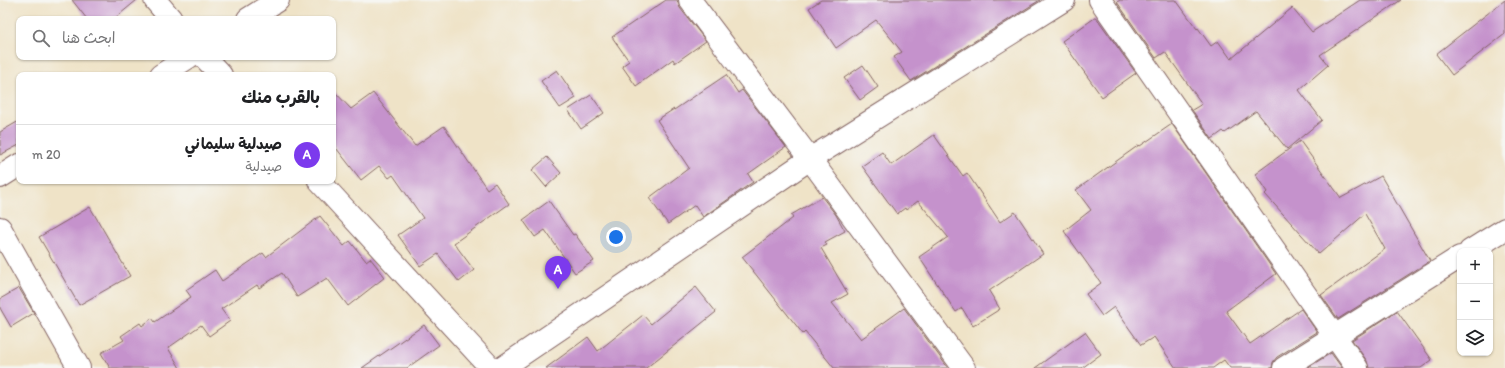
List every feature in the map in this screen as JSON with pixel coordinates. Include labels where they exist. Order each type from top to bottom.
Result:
[{"type":"street","points":[[155,0],[168,16]]},
{"type":"street","points":[[253,16],[278,0]]},
{"type":"street","points":[[690,0],[964,368]]},
{"type":"street","points":[[502,368],[810,160],[1064,0]]},
{"type":"street","points":[[1100,0],[1357,368]]},
{"type":"street","points":[[166,72],[184,60]]},
{"type":"street","points":[[207,60],[218,72]]},
{"type":"street","points":[[0,177],[16,167]]},
{"type":"street","points":[[322,184],[491,368]]},
{"type":"street","points":[[0,228],[79,368]]},
{"type":"street","points":[[1475,248],[1505,229]]},
{"type":"street","points":[[1284,368],[1457,259]]},
{"type":"building","points":[[72,0],[137,0],[118,16],[85,16]]},
{"type":"building","points":[[666,0],[677,0],[680,8],[706,41],[675,63],[673,59],[636,86],[622,66],[629,61],[612,37]]},
{"type":"building","points":[[821,0],[1040,0],[911,81],[894,57],[902,52],[876,20],[836,48],[809,8]]},
{"type":"building","points":[[1120,0],[1176,0],[1211,46],[1218,41],[1231,59],[1292,8],[1312,32],[1360,0],[1401,0],[1320,55],[1328,65],[1299,90],[1322,120],[1287,149],[1256,111],[1225,133],[1223,131],[1212,139],[1192,110],[1202,104],[1165,52],[1156,58],[1117,2]]},
{"type":"building","points":[[1505,0],[1505,34],[1452,75],[1436,54]]},
{"type":"building","points":[[1096,17],[1136,73],[1102,97],[1062,41]]},
{"type":"building","points":[[863,65],[878,87],[860,100],[844,78]]},
{"type":"building","points":[[557,70],[576,98],[560,108],[541,81]]},
{"type":"building","points":[[726,75],[738,93],[742,90],[786,147],[748,174],[753,182],[703,217],[695,205],[668,224],[649,198],[689,168],[657,120]]},
{"type":"building","points":[[336,93],[351,109],[373,93],[415,146],[444,126],[487,189],[495,183],[509,204],[454,243],[474,270],[459,282],[438,254],[420,266],[398,235],[423,218],[393,175],[389,178],[379,166],[361,180],[336,148]]},
{"type":"building","points":[[591,95],[604,113],[581,129],[568,110]]},
{"type":"building","points":[[16,123],[16,147],[0,155],[0,132]]},
{"type":"building","points":[[1172,124],[1276,274],[1226,311],[1250,344],[1301,309],[1317,332],[1277,357],[1273,362],[1272,368],[1230,368],[1224,360],[1213,368],[1176,368],[1154,337],[1141,345],[1114,307],[1102,316],[1086,294],[1101,283],[1064,231],[1091,210],[1076,190],[1139,145],[1140,146]]},
{"type":"building","points":[[934,135],[963,176],[967,173],[1000,222],[1015,212],[1043,254],[989,291],[1000,309],[973,326],[962,308],[956,312],[919,257],[948,237],[918,201],[906,210],[905,208],[897,214],[862,166],[882,152],[891,165]]},
{"type":"building","points":[[1300,141],[1341,198],[1381,176],[1430,261],[1338,319],[1321,295],[1385,249],[1365,214],[1319,254],[1265,194],[1267,192],[1255,174]]},
{"type":"building","points":[[547,157],[561,173],[546,187],[532,170]]},
{"type":"building","points":[[822,197],[836,215],[845,231],[825,242],[827,245],[821,248],[848,294],[832,303],[861,339],[904,308],[948,368],[834,368],[805,332],[803,334],[742,257],[793,218],[791,215]]},
{"type":"building","points":[[549,201],[594,261],[575,273],[545,230],[535,237],[523,220]]},
{"type":"building","points":[[90,207],[130,276],[79,305],[39,237]]},
{"type":"building","points":[[320,216],[344,246],[350,241],[366,261],[370,258],[385,277],[348,306],[327,278],[297,297],[282,273],[259,288],[257,285],[221,309],[230,321],[209,336],[201,325],[168,348],[180,368],[110,368],[101,353],[124,340],[121,336],[140,323],[142,326],[152,318],[155,322],[191,297],[186,290],[215,270],[222,281],[263,253],[266,257]]},
{"type":"building","points":[[696,287],[716,312],[646,368],[546,368],[588,337],[598,351],[643,315],[651,324]]},
{"type":"building","points":[[19,288],[34,313],[11,327],[0,308],[0,299]]},
{"type":"building","points":[[1397,311],[1432,360],[1421,368],[1369,368],[1367,361],[1352,340]]},
{"type":"building","points":[[424,325],[439,345],[407,368],[362,368]]},
{"type":"building","points":[[1085,332],[1101,354],[1082,368],[1035,368]]},
{"type":"building","points":[[1331,353],[1342,368],[1307,368]]},
{"type":"place","name":"صيدلية سليماني","points":[[558,289]]}]
